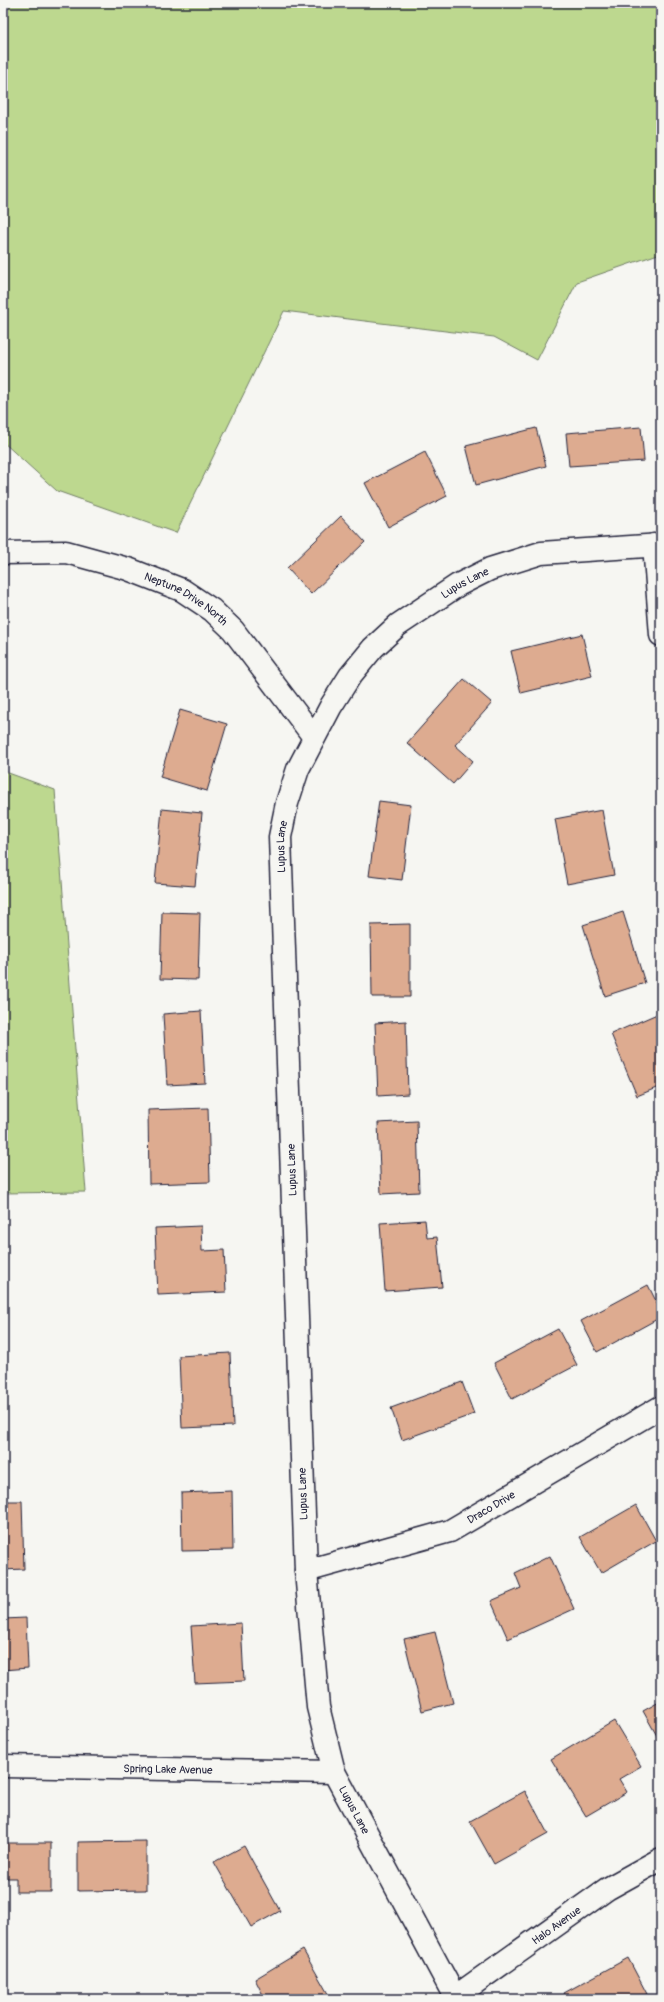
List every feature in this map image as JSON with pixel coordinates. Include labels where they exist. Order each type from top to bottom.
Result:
[{"type":"street","points":[[658,545],[661,635]]},
{"type":"street","name":"Lupus Lane","points":[[455,1998],[334,1772],[318,1707],[306,1571],[280,837],[287,803],[298,769],[314,737],[350,676],[373,648],[398,625],[458,585],[490,569],[541,553],[658,545]]},
{"type":"street","name":"Neptune Drive North","points":[[4,554],[66,552],[128,569],[182,590],[212,610],[233,630],[314,737]]},
{"type":"street","name":"Draco Drive","points":[[306,1571],[450,1531],[661,1407]]},
{"type":"street","name":"Spring Lake Avenue","points":[[3,1766],[334,1772]]},
{"type":"street","name":"Halo Avenue","points":[[455,1998],[607,1889],[661,1859]]},
{"type":"green space","points":[[3,3],[661,3],[661,253],[577,282],[537,360],[494,337],[284,311],[176,533],[57,491],[3,442]]},
{"type":"green space","points":[[3,771],[55,790],[86,1192],[3,1193]]},
{"type":"building","points":[[641,427],[644,461],[569,466],[566,433]]},
{"type":"building","points":[[536,428],[546,466],[476,485],[466,446]]},
{"type":"building","points":[[425,452],[447,496],[388,527],[365,483]]},
{"type":"building","points":[[341,516],[365,542],[311,594],[287,568]]},
{"type":"building","points":[[582,634],[592,676],[521,693],[511,651]]},
{"type":"building","points":[[464,679],[492,703],[455,745],[473,761],[453,784],[407,743]]},
{"type":"building","points":[[180,710],[227,724],[207,791],[160,777]]},
{"type":"building","points":[[379,801],[411,805],[402,880],[369,876]]},
{"type":"building","points":[[162,809],[202,813],[195,886],[155,883]]},
{"type":"building","points":[[602,810],[614,875],[567,884],[555,819]]},
{"type":"building","points":[[162,912],[200,913],[198,980],[160,979]]},
{"type":"building","points":[[623,912],[645,983],[605,996],[583,925]]},
{"type":"building","points":[[410,924],[410,997],[372,997],[371,925]]},
{"type":"building","points":[[201,1011],[205,1083],[167,1085],[163,1014]]},
{"type":"building","points":[[657,1014],[661,1024],[661,1086],[637,1096],[611,1034]]},
{"type":"building","points":[[406,1021],[408,1094],[378,1096],[375,1023]]},
{"type":"building","points":[[208,1108],[210,1182],[149,1184],[148,1110]]},
{"type":"building","points":[[417,1121],[419,1192],[381,1194],[378,1123]]},
{"type":"building","points":[[425,1220],[427,1238],[437,1237],[442,1287],[385,1291],[380,1223]]},
{"type":"building","points":[[201,1226],[202,1251],[224,1250],[226,1292],[158,1295],[155,1228]]},
{"type":"building","points":[[648,1285],[661,1311],[661,1317],[597,1352],[581,1321]]},
{"type":"building","points":[[558,1329],[577,1365],[512,1399],[494,1363]]},
{"type":"building","points":[[230,1353],[233,1426],[182,1428],[179,1356]]},
{"type":"building","points":[[462,1382],[474,1414],[402,1440],[391,1408]]},
{"type":"building","points":[[232,1491],[233,1550],[182,1551],[181,1493]]},
{"type":"building","points":[[3,1501],[22,1501],[24,1569],[3,1570]]},
{"type":"building","points":[[636,1505],[656,1541],[601,1573],[580,1537]]},
{"type":"building","points":[[550,1556],[574,1609],[508,1639],[491,1601],[521,1588],[515,1573]]},
{"type":"building","points":[[26,1618],[28,1668],[3,1670],[3,1619]]},
{"type":"building","points":[[241,1623],[244,1681],[195,1683],[191,1626]]},
{"type":"building","points":[[435,1632],[453,1703],[422,1711],[404,1639]]},
{"type":"building","points":[[661,1701],[661,1743],[643,1711]]},
{"type":"building","points":[[614,1721],[641,1766],[619,1779],[627,1792],[586,1816],[551,1759]]},
{"type":"building","points":[[525,1791],[548,1834],[494,1864],[470,1821]]},
{"type":"building","points":[[146,1841],[146,1890],[78,1891],[78,1842]]},
{"type":"building","points":[[3,1843],[51,1843],[51,1892],[16,1892],[16,1878],[3,1878]]},
{"type":"building","points":[[244,1846],[280,1911],[251,1927],[214,1862]]},
{"type":"building","points":[[303,1950],[331,1999],[265,1999],[255,1979]]},
{"type":"building","points":[[628,1958],[647,1994],[638,1999],[567,1999],[564,1993]]}]
